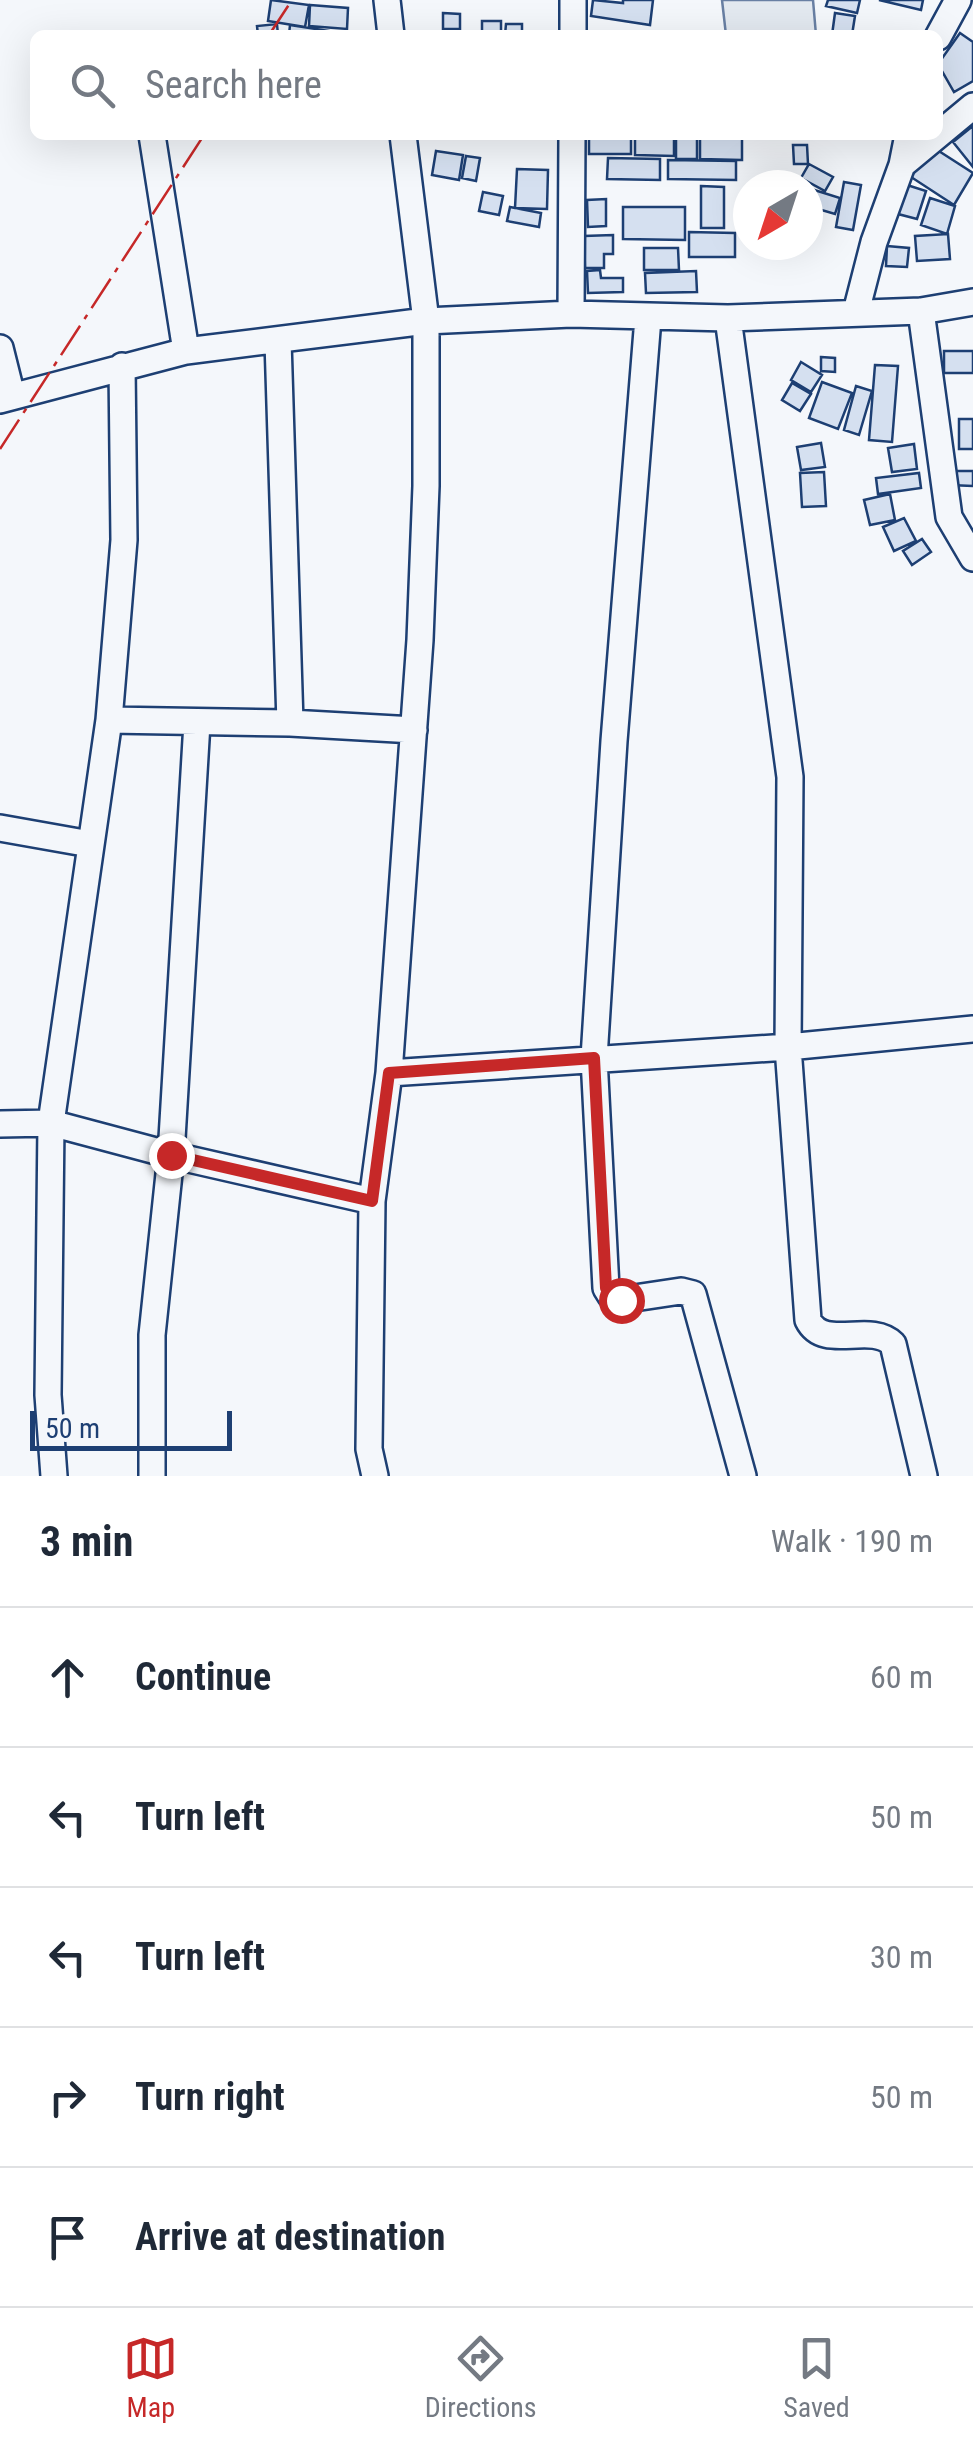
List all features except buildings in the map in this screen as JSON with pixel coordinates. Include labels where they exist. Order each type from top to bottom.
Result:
[{"type":"street","points":[[387,0],[390,30]]},
{"type":"street","points":[[573,30],[574,0]]},
{"type":"street","points":[[941,30],[958,0]]},
{"type":"street","points":[[943,131],[973,106]]},
{"type":"street","points":[[153,140],[186,351]]},
{"type":"street","points":[[375,1476],[369,1449],[372,1201],[389,1073],[414,730],[426,486],[426,321],[405,140]]},
{"type":"street","points":[[571,314],[572,140]]},
{"type":"street","points":[[856,312],[907,140]]},
{"type":"street","points":[[902,166],[933,140]]},
{"type":"street","points":[[0,348],[6,398],[186,351],[426,321],[571,314],[728,318],[921,312],[973,302]]},
{"type":"street","points":[[921,312],[948,517],[973,558]]},
{"type":"street","points":[[648,318],[614,741],[594,1058],[606,1288],[621,1300],[681,1291],[692,1294],[743,1476]]},
{"type":"street","points":[[728,318],[790,777],[788,1046],[808,1320],[813,1330],[823,1335],[879,1336],[893,1344],[924,1476]]},
{"type":"street","points":[[278,341],[290,723]]},
{"type":"street","points":[[54,1476],[48,1395],[51,1123],[109,720],[124,540],[122,366]]},
{"type":"street","points":[[109,720],[414,730]]},
{"type":"street","points":[[152,1476],[152,1334],[171,1155],[197,723]]},
{"type":"street","points":[[0,828],[90,844]]},
{"type":"street","points":[[389,1073],[788,1046],[973,1029]]},
{"type":"street","points":[[0,1124],[51,1123],[372,1201]]},
{"type":"shaded area","points":[[722,0],[813,0],[816,30],[725,30]]},
{"type":"power","points":[[272,30],[292,0]]},
{"type":"power","points":[[0,449],[201,140]]},
{"type":"route","points":[[171,1155],[372,1201],[389,1073],[594,1058],[606,1288],[621,1300]]}]
